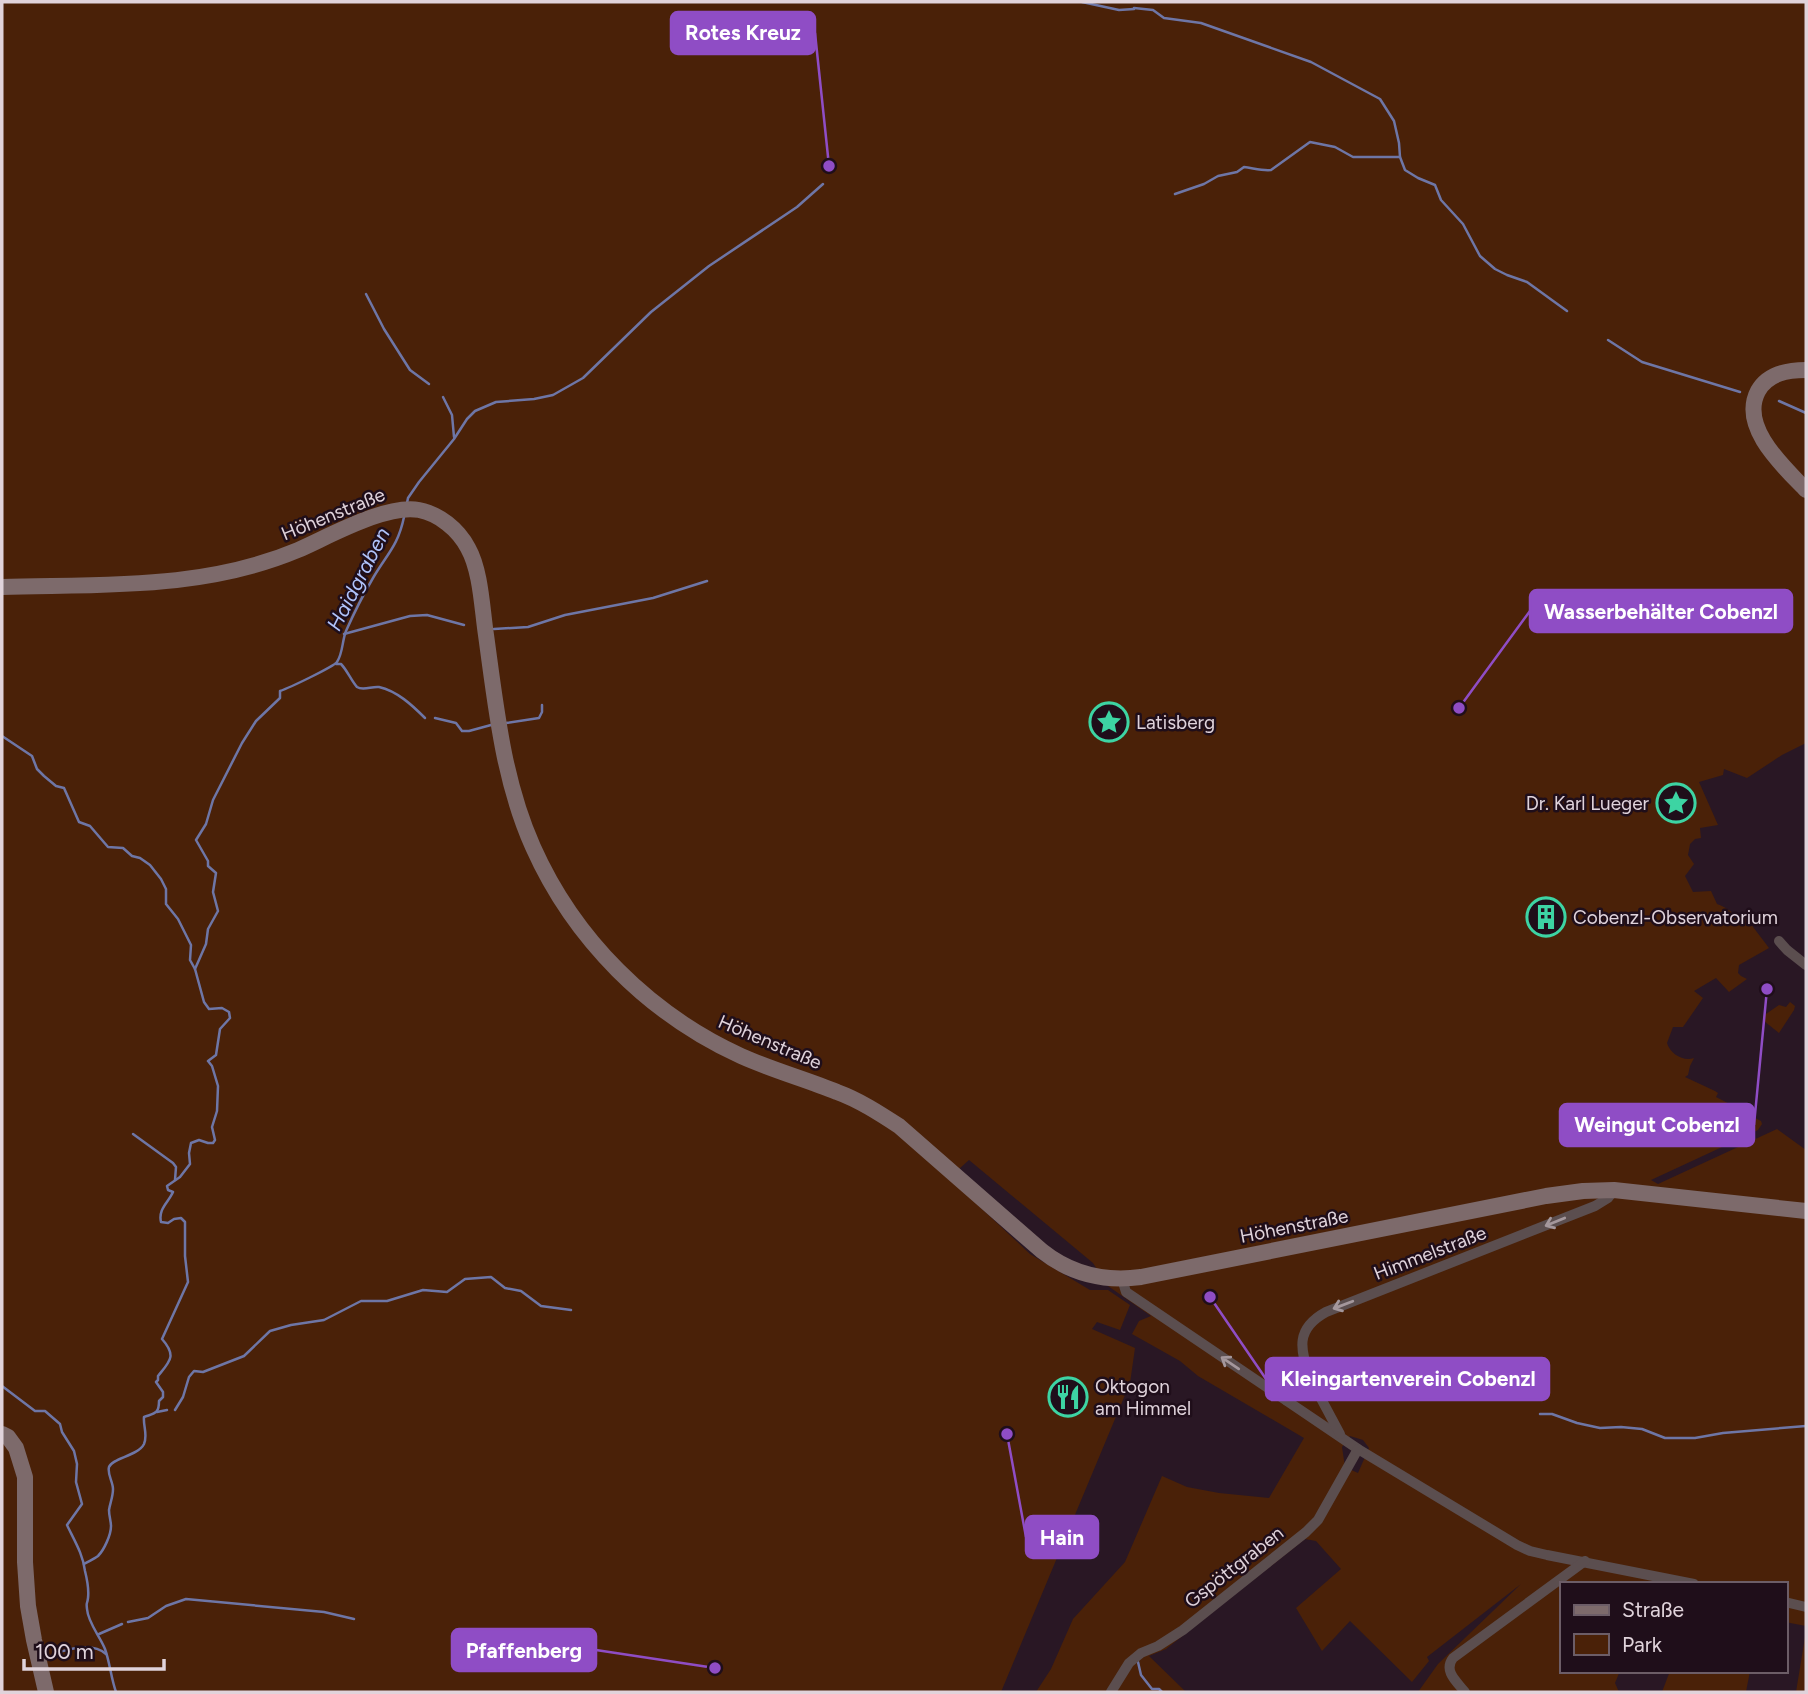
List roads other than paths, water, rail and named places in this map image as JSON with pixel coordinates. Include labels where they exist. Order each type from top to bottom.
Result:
[{"type":"street","points":[[1806,370],[1786,371],[1772,377],[1760,387],[1754,408],[1755,423],[1764,440],[1778,460],[1806,489]]},
{"type":"street","name":"Höhenstraße","points":[[2,587],[145,583],[208,576],[275,559],[392,510],[408,509],[428,513],[446,522],[465,542],[472,558],[503,753],[513,794],[532,846],[547,874],[579,926],[604,956],[659,1007],[714,1043],[763,1065],[847,1096],[892,1121],[1041,1251],[1061,1265],[1088,1276],[1122,1279],[1149,1276],[1546,1196],[1595,1190],[1806,1211]]},
{"type":"street","points":[[1779,941],[1806,964]]},
{"type":"street","name":"Himmelstraße","points":[[1343,1438],[1310,1378],[1304,1357],[1303,1337],[1314,1318],[1595,1206],[1608,1198],[1614,1190]]},
{"type":"street","name":"Himmelstraße","points":[[1122,1279],[1126,1292],[1358,1449],[1517,1545],[1530,1551],[1684,1582]]},
{"type":"street","points":[[1287,1401],[1310,1378]]},
{"type":"street","points":[[2,1434],[8,1437],[16,1448],[24,1477],[28,1606],[46,1692]]},
{"type":"street","name":"Gspöttgraben","points":[[1111,1692],[1129,1663],[1141,1653],[1158,1646],[1182,1630],[1306,1532],[1318,1520],[1358,1449]]},
{"type":"street","points":[[1465,1692],[1450,1674],[1453,1658],[1586,1562]]},
{"type":"street","points":[[1787,1602],[1806,1607]]},
{"type":"waterway","points":[[1082,2],[1119,10],[1134,9]]},
{"type":"waterway","points":[[1134,8],[1153,10],[1164,18],[1201,23],[1311,62],[1380,99],[1394,121],[1405,170],[1435,185],[1441,200],[1463,224],[1480,256],[1495,269],[1527,282],[1567,311]]},
{"type":"waterway","points":[[1175,194],[1218,176],[1237,172],[1244,167],[1271,170],[1310,142],[1335,147],[1353,157],[1400,157]]},
{"type":"waterway","name":"Haidgraben","points":[[407,503],[419,482],[475,411],[496,402],[553,395],[583,378],[651,312],[709,266],[797,207],[823,184]]},
{"type":"waterway","points":[[366,294],[410,370],[429,384]]},
{"type":"waterway","points":[[1608,340],[1642,362],[1740,392]]},
{"type":"waterway","points":[[443,397],[452,415],[454,437]]},
{"type":"waterway","points":[[1779,401],[1806,413]]},
{"type":"waterway","name":"Haidgraben","points":[[195,969],[206,944],[208,929],[218,911],[213,892],[216,873],[208,866],[196,840],[206,824],[213,800],[242,743],[256,721],[280,698],[280,691],[337,662],[349,624],[369,584],[395,543],[404,517]]},
{"type":"waterway","points":[[494,629],[528,627],[565,615],[653,598],[707,581]]},
{"type":"waterway","points":[[344,634],[410,616],[427,615],[464,625]]},
{"type":"waterway","points":[[336,664],[341,664],[357,687],[379,687],[392,692],[425,718]]},
{"type":"waterway","points":[[506,723],[539,718],[542,705]]},
{"type":"waterway","points":[[435,718],[456,723],[462,731],[491,725]]},
{"type":"waterway","points":[[2,736],[32,756],[37,769],[56,786],[64,788],[79,822],[90,826],[108,847],[123,848],[150,865],[166,889],[166,904],[178,919],[191,945],[190,960],[204,1002],[209,1009],[222,1008],[229,1012],[230,1018],[220,1029],[216,1055],[208,1061],[218,1086],[217,1111],[212,1127],[215,1140],[213,1143],[199,1140],[191,1143],[190,1164],[180,1177],[167,1186],[168,1190],[173,1192],[161,1213],[161,1222],[168,1223],[181,1218],[185,1222],[188,1282],[162,1339],[170,1354],[156,1382],[163,1392],[163,1397],[156,1412],[144,1417],[146,1437],[141,1448],[109,1467],[113,1489],[109,1510],[110,1534],[100,1553],[84,1564]]},
{"type":"waterway","points":[[133,1134],[173,1163],[176,1167],[175,1180]]},
{"type":"waterway","points":[[175,1410],[194,1371],[203,1372],[244,1356],[270,1331],[324,1320],[361,1301],[387,1301],[423,1290],[447,1292],[465,1279],[491,1277],[505,1288],[521,1291],[541,1306],[571,1310]]},
{"type":"waterway","points":[[2,1386],[35,1411],[45,1411],[60,1424],[74,1451],[77,1464],[76,1482],[82,1504],[67,1525],[82,1559],[88,1588],[88,1614],[105,1649],[116,1692]]},
{"type":"waterway","points":[[157,1412],[167,1410]]},
{"type":"waterway","points":[[1540,1414],[1552,1414],[1600,1428],[1642,1429],[1665,1438],[1695,1438],[1806,1426]]},
{"type":"waterway","points":[[128,1622],[148,1618],[166,1606],[186,1599],[324,1612],[354,1619]]},
{"type":"waterway","points":[[99,1634],[122,1624]]},
{"type":"waterway","points":[[55,1653],[88,1647],[106,1654]]},
{"type":"waterway","name":"Gspöttgraben","points":[[1138,1662],[1141,1675],[1152,1689],[1162,1692]]},
{"type":"place","name":"Rotes Kreuz","points":[[829,166]]},
{"type":"place","name":"Wasserbehälter Cobenzl","points":[[1459,708]]},
{"type":"place","name":"Latisberg","points":[[1109,722]]},
{"type":"place","name":"Dr. Karl Lueger","points":[[1676,803]]},
{"type":"place","name":"Cobenzl-Observatorium","points":[[1546,917]]},
{"type":"place","name":"Weingut Cobenzl","points":[[1767,989]]},
{"type":"place","name":"Kleingartenverein Cobenzl","points":[[1210,1297]]},
{"type":"place","name":"Oktogon am Himmel","points":[[1068,1397]]},
{"type":"place","name":"Hain","points":[[1007,1434]]},
{"type":"place","name":"Pfaffenberg","points":[[715,1668]]}]
